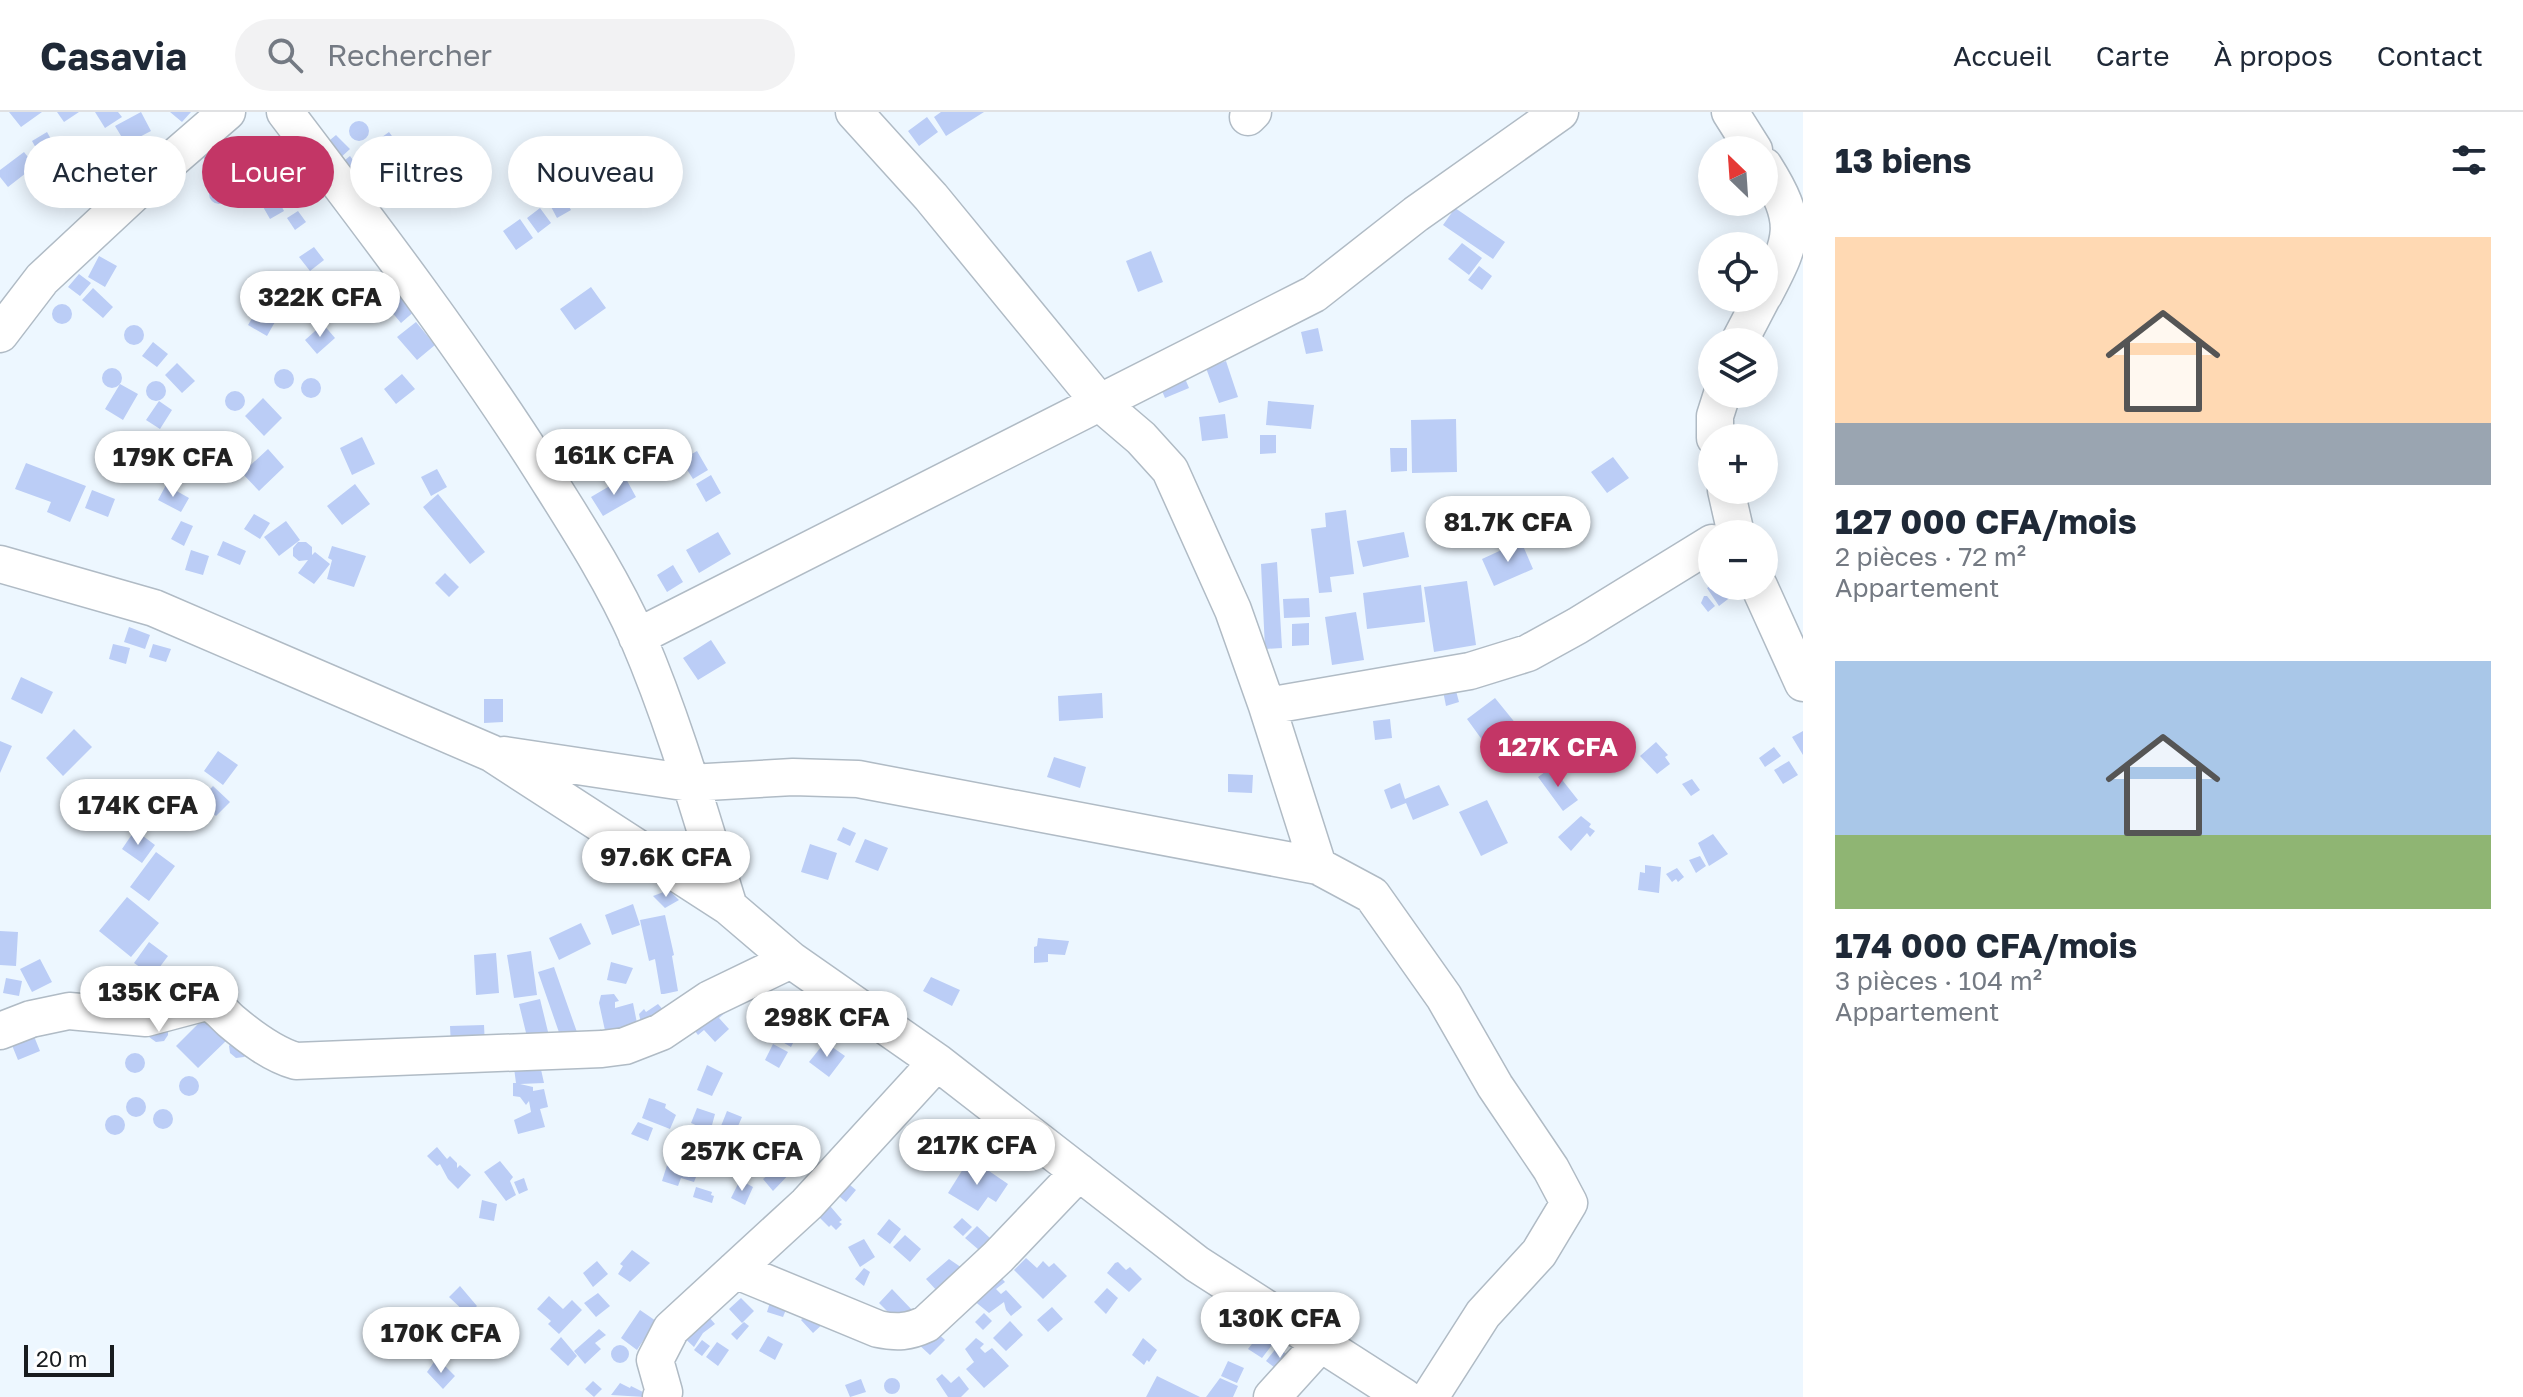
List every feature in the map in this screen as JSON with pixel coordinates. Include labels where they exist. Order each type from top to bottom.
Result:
[{"type":"street","points":[[0,334],[42,279],[227,112]]},
{"type":"street","points":[[285,112],[491,390],[589,544],[637,637],[690,783],[729,907]]},
{"type":"street","points":[[854,112],[931,197],[1100,403],[1141,438],[1170,470],[1233,610],[1318,866]]},
{"type":"street","points":[[637,637],[1314,294],[1416,214],[1560,112]]},
{"type":"street","points":[[1730,112],[1745,136]]},
{"type":"street","points":[[1778,193],[1791,225],[1785,254],[1778,267]]},
{"type":"street","points":[[1267,706],[1470,671],[1528,653],[1698,553]]},
{"type":"street","points":[[0,564],[154,608],[491,753],[729,907],[791,960],[937,1062],[1197,1264],[1404,1397]]},
{"type":"street","points":[[1765,600],[1803,683]]},
{"type":"street","points":[[491,753],[690,783],[793,777],[858,779],[1318,866],[1372,895],[1444,997],[1495,1086],[1551,1169],[1569,1203],[1539,1253],[1483,1314],[1430,1397]]},
{"type":"street","points":[[0,1031],[31,1019],[69,1011],[146,1018],[206,1002],[213,1004],[232,1023],[280,1056],[296,1061],[602,1049],[625,1046],[653,1036],[710,999],[791,960]]},
{"type":"street","points":[[661,1397],[664,1392],[655,1360],[671,1329],[807,1204],[937,1062]]},
{"type":"street","points":[[735,1270],[878,1329],[896,1333],[912,1330],[926,1324],[998,1257],[1079,1172]]},
{"type":"street","points":[[1272,1397],[1321,1343]]},
{"type":"building","points":[[9,112],[42,112],[21,127]]},
{"type":"building","points":[[57,112],[79,112],[64,122]]},
{"type":"building","points":[[95,112],[118,112],[122,117],[105,128]]},
{"type":"building","points":[[141,112],[151,131],[141,136],[121,136],[115,126]]},
{"type":"building","points":[[170,112],[191,112],[182,122]]},
{"type":"building","points":[[941,112],[984,112],[946,136],[934,117]]},
{"type":"building","points":[[927,117],[938,132],[919,146],[908,131]]},
{"type":"building","points":[[355,122],[363,122],[368,127],[367,136],[350,135],[350,127]]},
{"type":"building","points":[[336,135],[350,149],[338,160],[334,156]]},
{"type":"building","points":[[24,152],[24,175],[8,187],[0,177],[0,170]]},
{"type":"building","points":[[350,156],[350,177],[340,164]]},
{"type":"building","points":[[264,208],[282,208],[284,211],[270,219]]},
{"type":"building","points":[[540,208],[551,223],[538,233],[527,218]]},
{"type":"building","points":[[552,208],[570,208],[571,210],[557,218]]},
{"type":"building","points":[[1455,208],[1505,242],[1493,259],[1443,225]]},
{"type":"building","points":[[298,211],[306,222],[295,230],[287,218]]},
{"type":"building","points":[[520,219],[533,238],[516,250],[503,231]]},
{"type":"building","points":[[1462,243],[1482,258],[1469,275],[1448,259]]},
{"type":"building","points":[[314,247],[324,260],[310,271],[299,257]]},
{"type":"building","points":[[1151,251],[1163,282],[1138,292],[1126,261]]},
{"type":"building","points":[[99,256],[117,266],[105,287],[88,277]]},
{"type":"building","points":[[1479,266],[1492,276],[1482,290],[1468,280]]},
{"type":"building","points":[[79,274],[91,283],[80,296],[68,287]]},
{"type":"building","points":[[403,278],[424,303],[401,323],[380,298]]},
{"type":"building","points":[[591,287],[606,308],[575,330],[560,309]]},
{"type":"building","points":[[93,288],[113,307],[103,318],[82,300]]},
{"type":"building","points":[[262,302],[280,313],[267,336],[248,325]]},
{"type":"building","points":[[62,304],[69,307],[72,314],[69,321],[62,324],[55,321],[52,314],[55,307]]},
{"type":"building","points":[[416,322],[435,345],[417,360],[397,337]]},
{"type":"building","points":[[323,324],[335,338],[317,354],[305,340]]},
{"type":"building","points":[[134,325],[141,328],[144,335],[141,342],[134,345],[127,342],[124,335],[127,328]]},
{"type":"building","points":[[1318,328],[1323,351],[1306,354],[1301,332]]},
{"type":"building","points":[[153,342],[168,354],[157,367],[142,356]]},
{"type":"building","points":[[1226,361],[1238,397],[1219,403],[1206,368]]},
{"type":"building","points":[[177,363],[195,381],[182,393],[165,375]]},
{"type":"building","points":[[112,368],[119,371],[122,378],[119,385],[112,388],[105,385],[102,378],[105,371]]},
{"type":"building","points":[[284,369],[291,372],[294,379],[291,386],[284,389],[277,386],[274,379],[277,372]]},
{"type":"building","points":[[1181,369],[1189,388],[1165,398],[1157,379]]},
{"type":"building","points":[[402,374],[415,389],[396,404],[384,389]]},
{"type":"building","points":[[311,378],[318,381],[321,388],[318,395],[311,398],[304,395],[301,388],[304,381]]},
{"type":"building","points":[[156,381],[163,384],[166,391],[163,398],[156,401],[149,398],[146,391],[149,384]]},
{"type":"building","points":[[120,384],[138,394],[123,420],[105,409]]},
{"type":"building","points":[[235,391],[242,394],[245,401],[242,408],[235,411],[228,408],[225,401],[228,394]]},
{"type":"building","points":[[263,398],[282,418],[264,436],[245,416]]},
{"type":"building","points":[[159,401],[172,410],[160,429],[146,420]]},
{"type":"building","points":[[1268,401],[1314,405],[1311,429],[1266,425]]},
{"type":"building","points":[[1225,414],[1228,438],[1202,441],[1199,417]]},
{"type":"building","points":[[1456,419],[1457,472],[1412,473],[1411,420]]},
{"type":"building","points":[[1260,435],[1276,435],[1276,453],[1260,454]]},
{"type":"building","points":[[362,437],[375,464],[352,475],[340,448]]},
{"type":"building","points":[[204,438],[224,443],[217,468],[198,463]]},
{"type":"building","points":[[1390,448],[1407,448],[1407,471],[1391,472]]},
{"type":"building","points":[[268,449],[284,467],[259,491],[242,473]]},
{"type":"building","points":[[697,451],[708,470],[693,479],[681,460]]},
{"type":"building","points":[[654,456],[665,473],[654,481],[642,464]]},
{"type":"building","points":[[1613,457],[1629,478],[1607,493],[1591,472]]},
{"type":"building","points":[[26,463],[86,486],[70,522],[47,512],[51,502],[15,489]]},
{"type":"building","points":[[437,469],[447,487],[431,496],[421,477]]},
{"type":"building","points":[[711,475],[721,493],[706,502],[696,484]]},
{"type":"building","points":[[625,477],[636,497],[603,516],[591,497]]},
{"type":"building","points":[[355,484],[370,504],[342,525],[327,506]]},
{"type":"building","points":[[166,485],[189,498],[181,512],[158,500]]},
{"type":"building","points":[[92,490],[115,499],[108,517],[85,508]]},
{"type":"building","points":[[438,494],[485,552],[470,564],[423,507]]},
{"type":"building","points":[[1346,510],[1354,574],[1330,577],[1332,592],[1319,593],[1311,529],[1326,527],[1325,513]]},
{"type":"building","points":[[254,514],[270,523],[260,539],[244,529]]},
{"type":"building","points":[[181,521],[193,526],[184,546],[171,539]]},
{"type":"building","points":[[286,521],[300,540],[279,556],[264,537]]},
{"type":"building","points":[[718,532],[731,554],[699,573],[686,550]]},
{"type":"building","points":[[1404,532],[1409,557],[1363,567],[1357,541]]},
{"type":"building","points":[[223,541],[246,551],[240,565],[217,555]]},
{"type":"building","points":[[1521,541],[1533,569],[1494,586],[1482,559]]},
{"type":"building","points":[[298,542],[306,542],[312,547],[312,555],[315,552],[330,564],[314,584],[298,573],[308,560],[299,561],[293,556],[293,548]]},
{"type":"building","points":[[332,546],[366,556],[354,587],[327,579]]},
{"type":"building","points":[[191,550],[209,556],[203,575],[185,570]]},
{"type":"building","points":[[1277,562],[1282,648],[1265,649],[1261,564]]},
{"type":"building","points":[[673,565],[683,582],[667,592],[657,575]]},
{"type":"building","points":[[445,573],[459,587],[449,597],[435,583]]},
{"type":"building","points":[[1467,581],[1476,645],[1434,652],[1424,587]]},
{"type":"building","points":[[1421,585],[1425,622],[1367,629],[1363,593]]},
{"type":"building","points":[[1309,598],[1310,617],[1284,618],[1283,599]]},
{"type":"building","points":[[1702,600],[1710,600],[1715,606],[1708,612],[1701,603]]},
{"type":"building","points":[[1356,612],[1364,660],[1332,665],[1325,617]]},
{"type":"building","points":[[1309,623],[1309,645],[1292,646],[1292,624]]},
{"type":"building","points":[[129,627],[150,635],[145,649],[124,642]]},
{"type":"building","points":[[711,640],[726,663],[698,680],[683,658]]},
{"type":"building","points":[[113,644],[130,648],[126,664],[109,659]]},
{"type":"building","points":[[153,644],[171,649],[166,662],[149,657]]},
{"type":"building","points":[[21,677],[53,692],[42,714],[11,699]]},
{"type":"building","points":[[1455,687],[1459,702],[1446,706],[1443,691]]},
{"type":"building","points":[[1102,693],[1103,718],[1059,721],[1058,696]]},
{"type":"building","points":[[1495,698],[1521,730],[1504,743],[1491,729],[1489,732],[1498,741],[1488,748],[1467,719]]},
{"type":"building","points":[[484,699],[503,699],[503,722],[484,723]]},
{"type":"building","points":[[1390,719],[1392,738],[1375,740],[1373,721]]},
{"type":"building","points":[[74,729],[92,747],[63,776],[46,758]]},
{"type":"building","points":[[1803,731],[1803,755],[1792,737]]},
{"type":"building","points":[[0,741],[12,746],[0,773]]},
{"type":"building","points":[[1656,742],[1668,755],[1665,757],[1670,764],[1657,774],[1640,756]]},
{"type":"building","points":[[1774,747],[1781,756],[1765,767],[1759,758]]},
{"type":"building","points":[[218,751],[238,765],[223,785],[204,771]]},
{"type":"building","points":[[1054,757],[1086,767],[1080,788],[1047,777]]},
{"type":"building","points":[[1789,761],[1798,775],[1783,784],[1774,770]]},
{"type":"building","points":[[1552,767],[1578,800],[1563,811],[1538,777]]},
{"type":"building","points":[[1228,774],[1253,775],[1252,793],[1228,792]]},
{"type":"building","points":[[1692,779],[1700,790],[1691,796],[1682,784]]},
{"type":"building","points":[[1400,783],[1405,799],[1439,785],[1449,805],[1413,820],[1406,803],[1391,809],[1384,790]]},
{"type":"building","points":[[213,786],[230,802],[216,816],[199,801]]},
{"type":"building","points":[[1487,800],[1508,843],[1481,856],[1459,812]]},
{"type":"building","points":[[1581,816],[1595,831],[1590,837],[1587,833],[1571,851],[1558,837]]},
{"type":"building","points":[[843,827],[856,833],[850,846],[837,840]]},
{"type":"building","points":[[135,830],[155,845],[142,863],[122,849]]},
{"type":"building","points":[[1713,834],[1728,854],[1709,866],[1698,843]]},
{"type":"building","points":[[865,839],[888,848],[878,871],[855,862]]},
{"type":"building","points":[[810,844],[837,853],[828,880],[801,872]]},
{"type":"building","points":[[156,852],[175,866],[149,901],[130,887]]},
{"type":"building","points":[[1700,856],[1706,866],[1696,873],[1689,860]]},
{"type":"building","points":[[1645,865],[1661,867],[1659,893],[1638,890],[1640,872],[1645,873]]},
{"type":"building","points":[[1677,868],[1684,877],[1672,882],[1666,874]]},
{"type":"building","points":[[669,890],[679,900],[665,908],[653,896]]},
{"type":"building","points":[[127,897],[159,923],[131,957],[99,931]]},
{"type":"building","points":[[633,904],[640,925],[612,935],[605,915]]},
{"type":"building","points":[[665,915],[678,991],[661,994],[655,959],[649,961],[640,920]]},
{"type":"building","points":[[581,923],[591,944],[559,960],[549,938]]},
{"type":"building","points":[[0,931],[18,932],[16,966],[0,965]]},
{"type":"building","points":[[1038,938],[1069,941],[1065,955],[1048,954],[1048,962],[1034,963],[1034,947]]},
{"type":"building","points":[[149,942],[168,956],[153,976],[134,963]]},
{"type":"building","points":[[531,951],[537,995],[514,998],[507,955]]},
{"type":"building","points":[[496,953],[499,993],[476,995],[474,955]]},
{"type":"building","points":[[40,959],[52,982],[32,992],[20,969]]},
{"type":"building","points":[[611,962],[633,968],[626,984],[607,980]]},
{"type":"building","points":[[554,967],[578,1035],[562,1041],[538,972]]},
{"type":"building","points":[[931,977],[960,990],[952,1006],[923,991]]},
{"type":"building","points":[[6,978],[22,981],[19,996],[3,993]]},
{"type":"building","points":[[614,994],[619,1001],[615,1002],[615,1008],[633,1003],[637,1023],[641,1023],[639,1014],[644,1009],[646,1012],[658,1004],[666,1013],[639,1027],[606,1035],[599,1003],[601,995]]},
{"type":"building","points":[[540,999],[550,1040],[529,1045],[519,1004]]},
{"type":"building","points":[[715,999],[726,1012],[719,1018],[729,1029],[715,1042],[704,1030],[698,1035],[687,1021]]},
{"type":"building","points":[[205,1017],[228,1039],[198,1068],[176,1046]]},
{"type":"building","points":[[782,1022],[799,1031],[791,1047],[774,1037]]},
{"type":"building","points":[[29,1024],[40,1051],[18,1060],[7,1033]]},
{"type":"building","points":[[484,1025],[485,1045],[451,1046],[450,1026]]},
{"type":"building","points":[[168,1028],[164,1041],[156,1042],[149,1037],[149,1029]]},
{"type":"building","points":[[235,1039],[249,1052],[244,1057],[236,1058],[230,1053],[229,1046]]},
{"type":"building","points":[[825,1042],[845,1056],[829,1077],[809,1062]]},
{"type":"building","points":[[773,1044],[788,1052],[779,1068],[765,1060]]},
{"type":"building","points":[[135,1053],[142,1056],[145,1063],[142,1070],[135,1073],[128,1070],[125,1063],[128,1056]]},
{"type":"building","points":[[540,1065],[544,1083],[520,1084],[533,1087],[533,1091],[544,1089],[548,1107],[540,1109],[545,1127],[518,1134],[514,1120],[531,1112],[529,1101],[526,1105],[520,1097],[513,1096],[513,1083],[516,1083],[514,1068]]},
{"type":"building","points":[[707,1065],[723,1073],[712,1096],[697,1090]]},
{"type":"building","points":[[189,1076],[196,1079],[199,1086],[196,1093],[189,1096],[182,1093],[179,1086],[182,1079]]},
{"type":"building","points":[[136,1097],[143,1100],[146,1107],[143,1114],[136,1117],[129,1114],[126,1107],[129,1100]]},
{"type":"building","points":[[649,1098],[666,1104],[665,1108],[676,1115],[670,1129],[642,1118]]},
{"type":"building","points":[[697,1108],[715,1114],[708,1140],[697,1136],[700,1127],[691,1123]]},
{"type":"building","points":[[163,1109],[170,1112],[173,1119],[170,1126],[163,1129],[156,1126],[153,1119],[156,1112]]},
{"type":"building","points":[[727,1111],[742,1117],[731,1142],[717,1136]]},
{"type":"building","points":[[115,1115],[122,1118],[125,1125],[122,1132],[115,1135],[108,1132],[105,1125],[108,1118]]},
{"type":"building","points":[[638,1122],[653,1128],[648,1141],[631,1134]]},
{"type":"building","points":[[684,1133],[699,1141],[692,1154],[676,1147]]},
{"type":"building","points":[[759,1136],[796,1167],[773,1191],[763,1179],[773,1171],[772,1166],[766,1162],[764,1164],[747,1149]]},
{"type":"building","points":[[437,1147],[447,1159],[450,1156],[457,1163],[457,1168],[460,1165],[471,1175],[458,1189],[440,1164],[437,1166],[427,1156]]},
{"type":"building","points":[[697,1149],[711,1154],[706,1166],[693,1162]]},
{"type":"building","points":[[669,1159],[698,1172],[694,1182],[681,1178],[678,1186],[662,1181]]},
{"type":"building","points":[[500,1161],[513,1177],[510,1181],[516,1195],[506,1201],[484,1172]]},
{"type":"building","points":[[968,1161],[984,1173],[986,1169],[1008,1184],[996,1202],[988,1197],[978,1211],[948,1193]]},
{"type":"building","points":[[524,1178],[528,1190],[519,1194],[514,1182]]},
{"type":"building","points":[[740,1180],[753,1187],[745,1205],[731,1198]]},
{"type":"building","points":[[844,1180],[856,1190],[846,1202],[834,1192]]},
{"type":"building","points":[[696,1187],[712,1192],[712,1203],[693,1197]]},
{"type":"building","points":[[819,1193],[842,1220],[836,1230],[807,1205]]},
{"type":"building","points":[[482,1200],[497,1204],[494,1221],[479,1218]]},
{"type":"building","points":[[962,1218],[972,1227],[963,1236],[953,1227]]},
{"type":"building","points":[[889,1219],[901,1229],[890,1244],[877,1234]]},
{"type":"building","points":[[977,1226],[990,1238],[979,1250],[965,1238]]},
{"type":"building","points":[[905,1235],[921,1249],[910,1262],[893,1247]]},
{"type":"building","points":[[864,1239],[875,1257],[860,1267],[848,1247]]},
{"type":"building","points":[[632,1250],[650,1263],[630,1282],[618,1274],[623,1266],[620,1264]]},
{"type":"building","points":[[1026,1258],[1037,1268],[1043,1261],[1049,1267],[1054,1263],[1067,1276],[1043,1299],[1014,1270]]},
{"type":"building","points":[[949,1259],[965,1270],[938,1292],[926,1279]]},
{"type":"building","points":[[597,1261],[608,1274],[593,1287],[583,1273]]},
{"type":"building","points":[[1118,1262],[1126,1270],[1130,1267],[1142,1279],[1129,1292],[1107,1273]]},
{"type":"building","points":[[864,1268],[870,1272],[864,1286],[855,1279]]},
{"type":"building","points":[[993,1269],[1005,1282],[996,1289],[1001,1294],[1006,1290],[1022,1307],[1011,1316],[1004,1302],[989,1313],[973,1300]]},
{"type":"building","points":[[460,1286],[477,1306],[468,1315],[449,1297]]},
{"type":"building","points":[[1107,1288],[1118,1298],[1106,1314],[1094,1302]]},
{"type":"building","points":[[892,1289],[913,1311],[899,1323],[879,1303]]},
{"type":"building","points":[[598,1293],[610,1306],[596,1317],[584,1303]]},
{"type":"building","points":[[549,1296],[563,1309],[572,1300],[582,1310],[559,1334],[548,1324],[551,1321],[537,1309]]},
{"type":"building","points":[[772,1296],[789,1302],[783,1317],[767,1312]]},
{"type":"building","points":[[741,1298],[754,1311],[742,1323],[729,1309]]},
{"type":"building","points":[[1052,1307],[1063,1319],[1048,1332],[1037,1320]]},
{"type":"building","points":[[813,1309],[825,1322],[813,1333],[801,1320]]},
{"type":"building","points":[[640,1310],[656,1321],[637,1350],[621,1338]]},
{"type":"building","points":[[703,1310],[715,1324],[703,1333],[694,1347],[679,1333]]},
{"type":"building","points":[[984,1313],[992,1321],[983,1330],[975,1322]]},
{"type":"building","points":[[463,1318],[471,1325],[461,1336],[453,1329]]},
{"type":"building","points":[[1010,1321],[1023,1335],[1006,1351],[993,1338]]},
{"type":"building","points":[[744,1322],[749,1326],[737,1340],[731,1334]]},
{"type":"building","points":[[932,1328],[945,1340],[930,1355],[917,1343]]},
{"type":"building","points":[[599,1329],[606,1335],[595,1343],[601,1349],[585,1364],[574,1351]]},
{"type":"building","points":[[1259,1335],[1272,1345],[1262,1358],[1248,1349]]},
{"type":"building","points":[[768,1336],[783,1344],[775,1360],[759,1351]]},
{"type":"building","points":[[561,1337],[577,1356],[568,1366],[550,1349]]},
{"type":"building","points":[[976,1338],[984,1344],[980,1348],[985,1353],[992,1348],[1009,1366],[984,1388],[966,1369],[974,1362],[965,1349]]},
{"type":"building","points":[[1143,1338],[1157,1350],[1144,1365],[1132,1355]]},
{"type":"building","points":[[702,1340],[710,1346],[702,1356],[694,1350]]},
{"type":"building","points":[[717,1342],[729,1350],[718,1366],[706,1357]]},
{"type":"building","points":[[616,1345],[624,1345],[629,1354],[627,1361],[616,1363],[611,1358],[611,1350]]},
{"type":"building","points":[[1277,1347],[1294,1360],[1283,1374],[1266,1361]]},
{"type":"building","points":[[1228,1361],[1244,1368],[1237,1383],[1221,1376]]},
{"type":"building","points":[[434,1362],[443,1364],[455,1376],[443,1389],[427,1372]]},
{"type":"building","points":[[942,1374],[951,1383],[959,1376],[969,1389],[961,1397],[948,1397],[936,1379]]},
{"type":"building","points":[[1157,1376],[1200,1397],[1146,1397]]},
{"type":"building","points":[[892,1378],[900,1386],[892,1394],[884,1386]]},
{"type":"building","points":[[1220,1378],[1238,1386],[1233,1397],[1206,1397]]},
{"type":"building","points":[[861,1379],[866,1392],[850,1397],[845,1385]]},
{"type":"building","points":[[593,1381],[602,1389],[594,1397],[585,1389]]},
{"type":"building","points":[[620,1383],[647,1394],[645,1397],[611,1395]]}]
